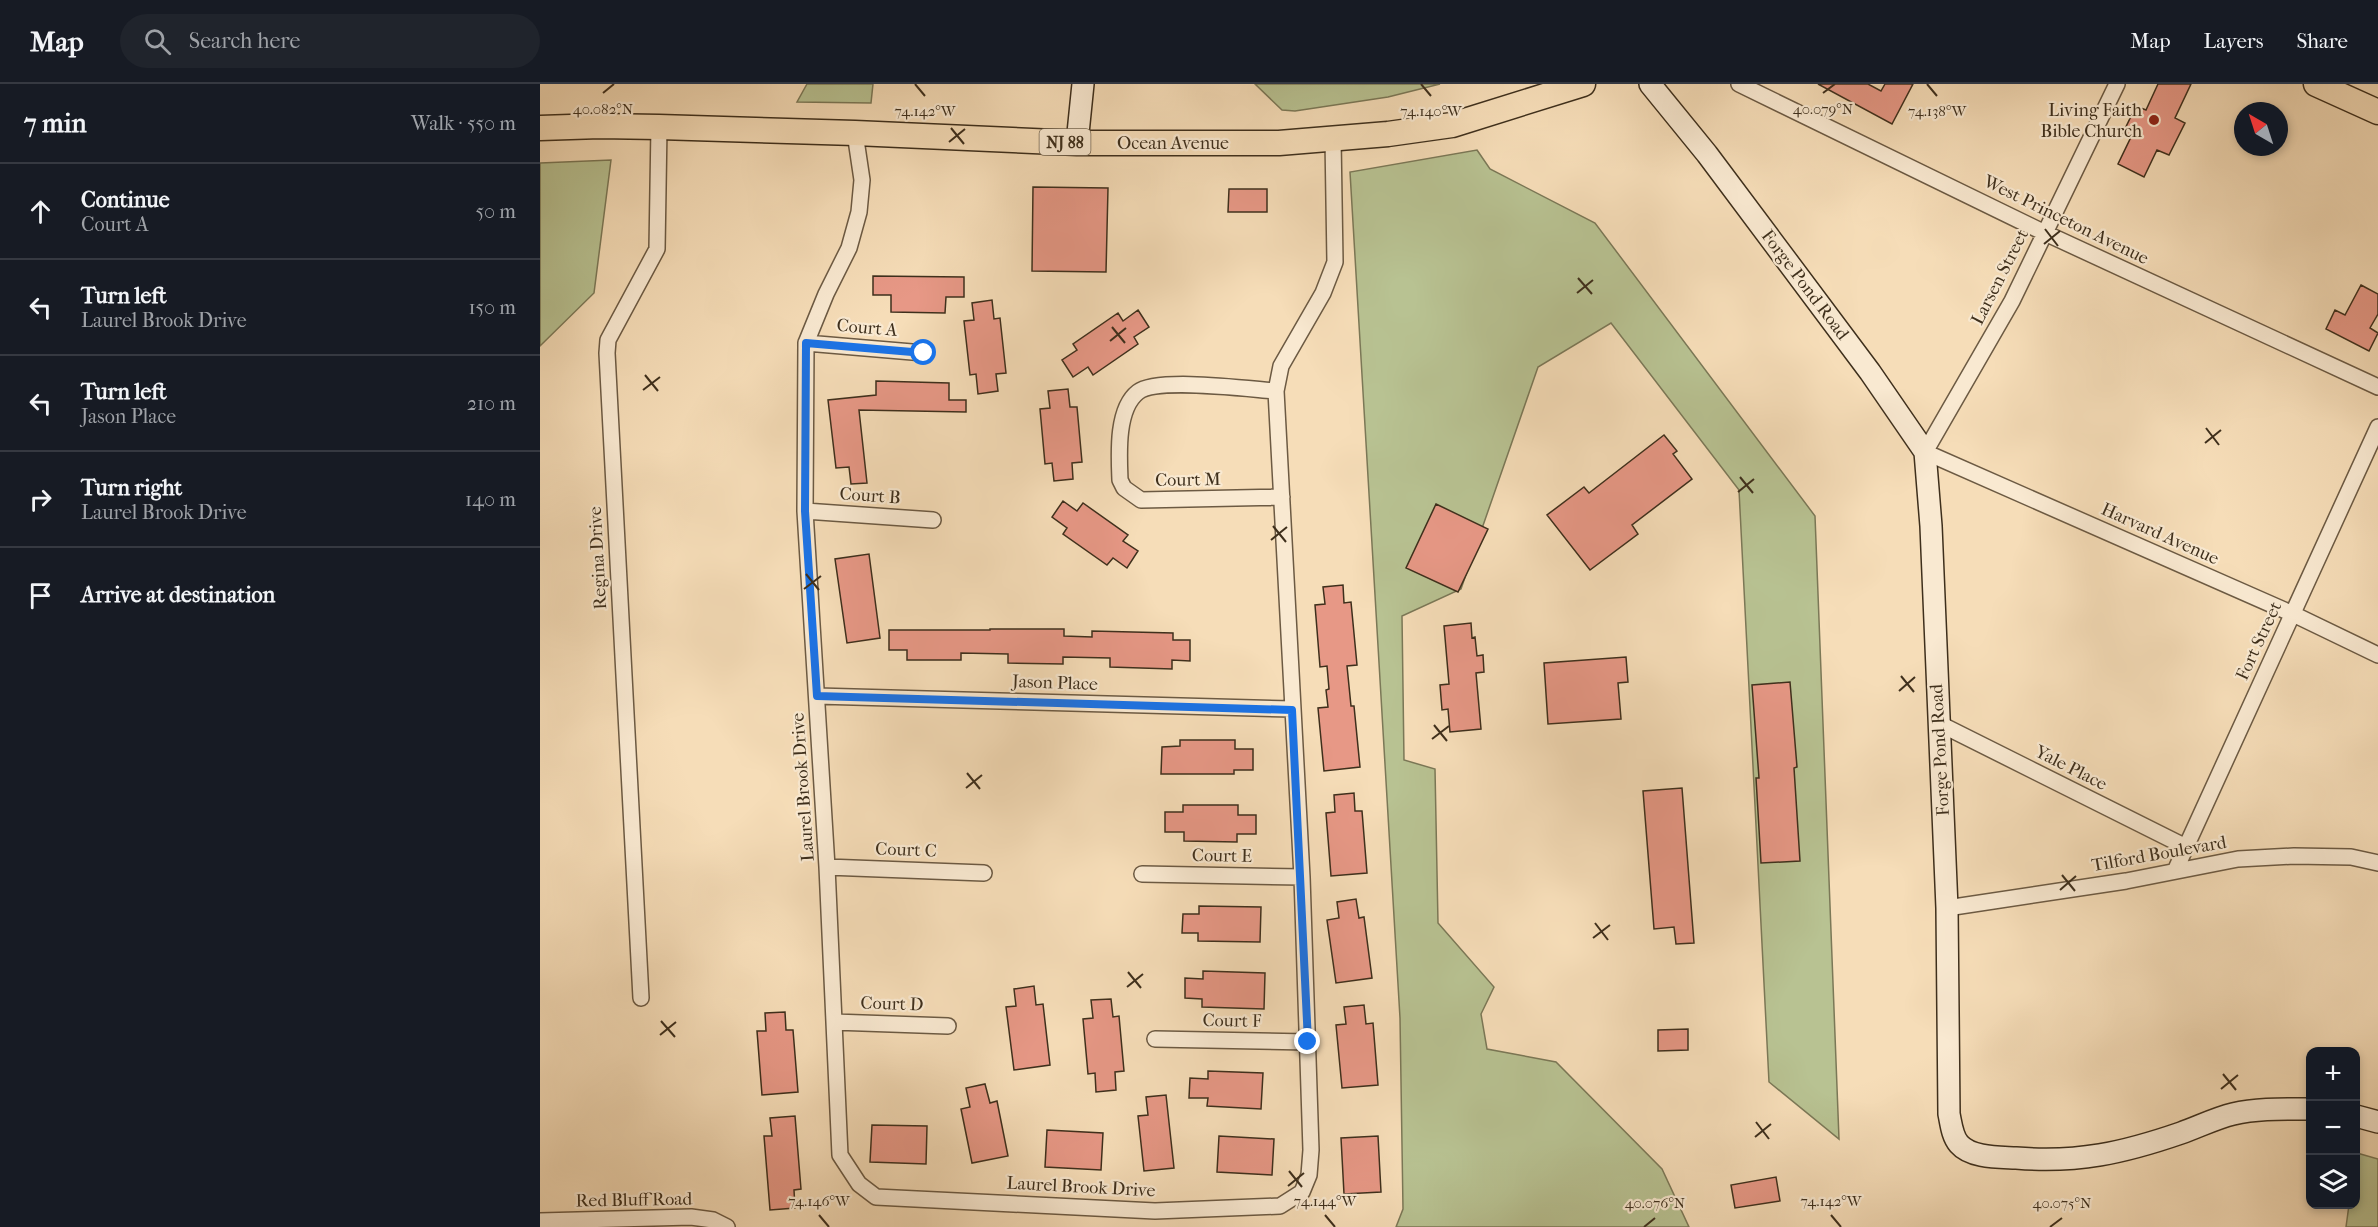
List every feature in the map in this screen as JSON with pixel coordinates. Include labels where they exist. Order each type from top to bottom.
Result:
[{"type":"main road","name":"Ocean Avenue","points":[[540,128],[659,127],[1077,143],[1279,143],[1388,134],[1452,125],[1582,84]]},
{"type":"main road","points":[[2316,84],[2378,112]]},
{"type":"street","points":[[1077,143],[1083,84]]},
{"type":"street","name":"Forge Pond Road","points":[[1650,84],[1707,154],[1814,296],[1925,452],[1931,526],[1947,908],[1949,1114],[1959,1144],[1989,1156],[2073,1160],[2107,1155],[2179,1134],[2233,1114],[2271,1109],[2306,1109]]},
{"type":"street","name":"West Princeton Avenue","points":[[1739,84],[2045,233],[2378,387]]},
{"type":"street","name":"Larsen Street","points":[[1925,452],[2012,301],[2117,84]]},
{"type":"street","name":"Regina Drive","points":[[641,998],[607,354],[608,340],[657,249],[659,127]]},
{"type":"street","name":"Laurel Brook Drive","points":[[855,133],[862,180],[859,212],[849,248],[826,294],[806,343],[805,511],[827,867],[840,1155],[859,1184],[866,1192],[876,1197],[1155,1211],[1280,1206],[1302,1192],[1309,1175],[1311,1150],[1302,877],[1276,391],[1281,366],[1323,293],[1335,262],[1333,139]]},
{"type":"street","name":"Court A","points":[[806,343],[924,353]]},
{"type":"street","name":"Court M","points":[[1276,391],[1161,384],[1139,391],[1130,401],[1121,422],[1120,480],[1124,488],[1141,500],[1281,497]]},
{"type":"street","name":"Fort Street","points":[[2175,872],[2378,427]]},
{"type":"street","name":"Harvard Avenue","points":[[1925,452],[2293,614],[2378,655]]},
{"type":"street","name":"Court B","points":[[805,511],[933,520]]},
{"type":"street","name":"Jason Place","points":[[817,696],[1292,710]]},
{"type":"street","name":"Yale Place","points":[[1938,723],[2186,847]]},
{"type":"street","name":"Tilford Boulevard","points":[[1947,908],[2126,881],[2238,859],[2294,856],[2350,857],[2378,863]]},
{"type":"street","name":"Court C","points":[[827,867],[984,873]]},
{"type":"street","name":"Court E","points":[[1142,873],[1302,877]]},
{"type":"street","name":"Court D","points":[[834,1022],[948,1026]]},
{"type":"street","name":"Court F","points":[[1155,1039],[1308,1042]]},
{"type":"street","points":[[2360,1117],[2378,1122]]},
{"type":"street","name":"Red Bluff Road","points":[[540,1221],[691,1217],[713,1220],[727,1227]]},
{"type":"green space","points":[[807,84],[873,84],[871,103],[797,102]]},
{"type":"green space","points":[[1255,84],[1440,84],[1388,97],[1295,111],[1282,110]]},
{"type":"green space","points":[[1477,150],[1490,169],[1595,223],[1815,516],[1839,1139],[1769,1082],[1739,490],[1611,323],[1538,367],[1461,589],[1402,616],[1404,760],[1435,769],[1438,923],[1494,987],[1481,1014],[1487,1049],[1556,1062],[1662,1169],[1689,1227],[1396,1227],[1403,1209],[1400,1018],[1350,172]]},
{"type":"green space","points":[[611,160],[594,293],[540,346],[540,163]]},
{"type":"green space","points":[[2360,1154],[2378,1159],[2378,1227],[2346,1227],[2348,1209],[2360,1209]]},
{"type":"building","points":[[1818,84],[1868,84],[1881,91],[1885,84],[1913,84],[1892,124]]},
{"type":"building","name":"Living Faith Bible Church","points":[[2158,84],[2191,84],[2175,118],[2185,123],[2169,155],[2157,150],[2144,177],[2118,164],[2131,137],[2123,133],[2136,106],[2146,110]]},
{"type":"building","points":[[1033,187],[1108,188],[1106,272],[1032,271]]},
{"type":"building","points":[[1229,189],[1267,189],[1267,212],[1228,212]]},
{"type":"building","points":[[873,276],[964,277],[964,297],[946,297],[945,313],[891,312],[891,295],[873,295]]},
{"type":"building","points":[[2361,285],[2378,294],[2378,314],[2370,328],[2378,333],[2369,351],[2326,329],[2335,310],[2345,315]]},
{"type":"building","points":[[992,300],[994,319],[1000,318],[1006,373],[996,374],[998,391],[978,394],[976,374],[970,375],[964,321],[974,320],[972,303]]},
{"type":"building","points":[[1138,310],[1149,327],[1134,337],[1138,344],[1093,375],[1088,367],[1073,377],[1062,360],[1077,350],[1073,344],[1118,313],[1123,321]]},
{"type":"building","points":[[876,381],[949,383],[949,400],[966,400],[966,412],[859,410],[867,483],[851,484],[849,467],[836,468],[828,400],[876,395]]},
{"type":"building","points":[[1068,389],[1070,407],[1077,407],[1082,462],[1072,463],[1073,479],[1054,481],[1052,463],[1045,464],[1040,409],[1050,408],[1048,391]]},
{"type":"building","points":[[1664,435],[1677,451],[1673,454],[1692,479],[1632,525],[1638,534],[1590,570],[1547,515],[1584,487],[1589,493]]},
{"type":"building","points":[[1063,501],[1077,511],[1083,503],[1128,535],[1123,541],[1138,551],[1127,568],[1113,558],[1107,565],[1063,534],[1067,528],[1052,517]]},
{"type":"building","points":[[1436,504],[1488,529],[1458,592],[1406,568]]},
{"type":"building","points":[[869,554],[880,638],[847,643],[835,559]]},
{"type":"building","points":[[1343,585],[1344,603],[1351,602],[1357,665],[1347,666],[1351,706],[1354,706],[1360,767],[1324,771],[1318,708],[1328,707],[1326,690],[1329,689],[1327,666],[1320,667],[1315,605],[1325,604],[1323,587]]},
{"type":"building","points":[[1471,623],[1477,656],[1483,655],[1484,672],[1476,673],[1481,729],[1450,732],[1448,709],[1442,710],[1440,685],[1449,684],[1444,626]]},
{"type":"building","points":[[1064,629],[1064,636],[1092,637],[1092,631],[1173,633],[1173,640],[1190,640],[1190,661],[1172,660],[1172,669],[1110,667],[1110,658],[1063,657],[1063,664],[1008,663],[1008,654],[961,653],[961,660],[907,660],[907,650],[889,650],[889,630]]},
{"type":"building","points":[[1626,657],[1628,682],[1618,683],[1621,719],[1548,724],[1544,663]]},
{"type":"building","points":[[1790,682],[1797,767],[1794,768],[1800,861],[1761,863],[1756,778],[1759,778],[1752,685]]},
{"type":"building","points":[[1180,740],[1235,740],[1235,749],[1253,749],[1253,770],[1234,770],[1234,774],[1161,774],[1162,747],[1180,746]]},
{"type":"building","points":[[1682,788],[1694,943],[1676,944],[1674,927],[1654,929],[1643,791]]},
{"type":"building","points":[[1354,793],[1355,811],[1362,811],[1367,873],[1331,876],[1326,813],[1335,812],[1334,795]]},
{"type":"building","points":[[1183,805],[1238,805],[1238,815],[1256,815],[1256,834],[1237,834],[1237,842],[1184,841],[1184,832],[1165,832],[1165,812],[1183,812]]},
{"type":"building","points":[[1356,899],[1359,918],[1364,917],[1372,978],[1336,983],[1327,920],[1339,918],[1337,902]]},
{"type":"building","points":[[1199,906],[1261,907],[1260,942],[1198,941],[1198,933],[1182,933],[1183,914],[1199,914]]},
{"type":"building","points":[[1203,971],[1265,973],[1264,1009],[1202,1007],[1202,999],[1185,998],[1185,978],[1203,979]]},
{"type":"building","points":[[1034,986],[1036,1005],[1043,1004],[1050,1065],[1014,1070],[1006,1007],[1016,1006],[1014,989]]},
{"type":"building","points":[[1111,999],[1113,1017],[1119,1016],[1124,1071],[1115,1072],[1116,1090],[1096,1092],[1095,1073],[1088,1074],[1083,1019],[1093,1018],[1091,1000]]},
{"type":"building","points":[[1364,1005],[1366,1024],[1373,1023],[1378,1085],[1342,1088],[1336,1025],[1346,1024],[1344,1007]]},
{"type":"building","points":[[785,1012],[786,1030],[793,1030],[798,1092],[762,1095],[757,1031],[766,1031],[765,1013]]},
{"type":"building","points":[[1688,1029],[1688,1050],[1658,1051],[1658,1030]]},
{"type":"building","points":[[1208,1071],[1263,1073],[1261,1109],[1207,1106],[1208,1098],[1189,1098],[1190,1078],[1208,1079]]},
{"type":"building","points":[[985,1084],[990,1103],[997,1101],[1008,1156],[972,1163],[961,1109],[970,1107],[966,1088]]},
{"type":"building","points":[[1166,1095],[1174,1168],[1144,1171],[1138,1116],[1148,1115],[1146,1097]]},
{"type":"building","points":[[795,1116],[801,1189],[794,1190],[795,1208],[770,1210],[764,1136],[772,1136],[770,1118]]},
{"type":"building","points":[[872,1125],[927,1126],[926,1164],[870,1162]]},
{"type":"building","points":[[1047,1130],[1103,1133],[1101,1170],[1045,1167]]},
{"type":"building","points":[[1219,1136],[1274,1139],[1272,1175],[1217,1172]]},
{"type":"building","points":[[1378,1136],[1381,1192],[1344,1194],[1341,1138]]},
{"type":"building","points":[[1776,1177],[1780,1201],[1735,1208],[1731,1185]]},
{"type":"place","name":"Living Faith Bible Church","points":[[2154,120]]},
{"type":"route","points":[[924,353],[806,343],[805,511],[817,696],[1292,710],[1302,877],[1308,1042]]}]
